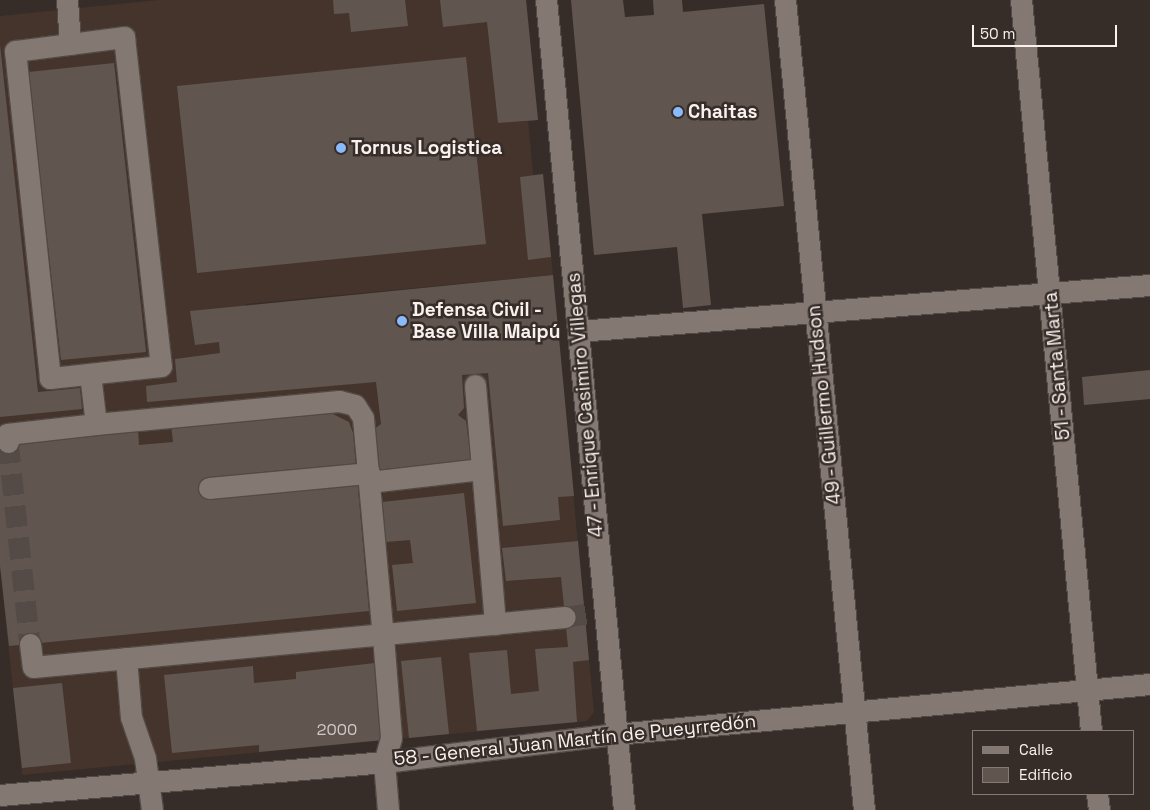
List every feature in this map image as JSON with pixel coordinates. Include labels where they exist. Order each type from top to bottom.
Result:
[{"type":"street","points":[[67,0],[70,44]]},
{"type":"street","name":"47 - Enrique Casimiro Villegas","points":[[546,0],[624,810]]},
{"type":"street","name":"49 - Guillermo Hudson","points":[[785,0],[864,810]]},
{"type":"street","name":"51 - Santa Marta","points":[[1021,0],[1091,730]]},
{"type":"street","points":[[124,37],[161,366],[50,378],[15,51],[70,44],[124,37]]},
{"type":"street","points":[[579,331],[814,310],[1150,286]]},
{"type":"street","points":[[90,374],[96,424]]},
{"type":"street","points":[[475,385],[495,624]]},
{"type":"street","points":[[8,442],[7,434],[96,424],[339,401],[356,404],[363,418],[383,636],[391,738],[384,762],[388,810]]},
{"type":"street","points":[[209,488],[481,469]]},
{"type":"street","points":[[30,644],[33,667],[383,636],[565,617]]},
{"type":"street","points":[[126,658],[131,717],[150,782],[152,810]]},
{"type":"street","name":"58 - General Juan Martín de Pueyrredón","points":[[0,795],[384,762],[616,734],[1150,684]]},
{"type":"street","points":[[1097,795],[1099,810]]},
{"type":"shaded area","points":[[159,0],[526,0],[538,120],[528,121],[533,175],[543,174],[553,275],[245,304],[254,392],[561,366],[594,712],[587,721],[157,762],[154,757],[136,758],[134,764],[22,775],[0,566],[0,16]]},
{"type":"building","points":[[333,0],[405,0],[408,26],[351,32],[349,13],[334,14]]},
{"type":"building","points":[[440,0],[526,0],[538,120],[498,123],[487,22],[443,27]]},
{"type":"building","name":"Chaitas","points":[[571,0],[623,0],[625,17],[654,15],[653,0],[682,0],[683,12],[764,4],[784,206],[702,214],[711,305],[683,308],[677,247],[594,255]]},
{"type":"building","points":[[0,45],[38,392],[80,388],[82,409],[0,417]]},
{"type":"building","points":[[466,57],[486,244],[197,273],[177,86]]},
{"type":"building","points":[[114,63],[146,352],[61,360],[28,72]]},
{"type":"building","points":[[543,174],[551,257],[528,260],[520,177]]},
{"type":"building","points":[[553,275],[574,496],[558,497],[560,520],[503,526],[488,373],[462,375],[464,408],[458,415],[466,421],[471,461],[376,470],[373,430],[381,424],[376,382],[147,402],[146,386],[177,382],[175,359],[220,353],[219,342],[195,345],[190,311]]},
{"type":"building","points":[[1150,370],[1150,399],[1084,405],[1082,377]]},
{"type":"building","points":[[323,409],[349,422],[353,433],[369,611],[9,646],[0,566],[0,443],[138,429],[139,445],[173,442],[171,425]]},
{"type":"building","points":[[464,493],[476,603],[397,611],[392,565],[413,563],[410,540],[386,542],[382,502]]},
{"type":"building","points":[[578,541],[589,660],[573,662],[577,722],[477,731],[469,653],[507,650],[511,694],[539,691],[535,649],[568,647],[561,577],[506,581],[502,548]]},
{"type":"building","points":[[441,657],[449,734],[409,738],[401,661]]},
{"type":"building","points":[[375,663],[383,740],[259,752],[259,745],[172,753],[164,675],[253,666],[254,683],[296,679],[296,672]]},
{"type":"building","points":[[62,683],[71,763],[22,768],[13,688]]},
{"type":"tunnel","points":[[8,442],[30,644]]},
{"type":"tunnel","points":[[565,617],[603,611]]},
{"type":"place","name":"Chaitas","points":[[678,112]]},
{"type":"place","name":"Tornus Logistica","points":[[341,148]]},
{"type":"place","name":"Defensa Civil - Base Villa Maipú","points":[[402,321]]}]
